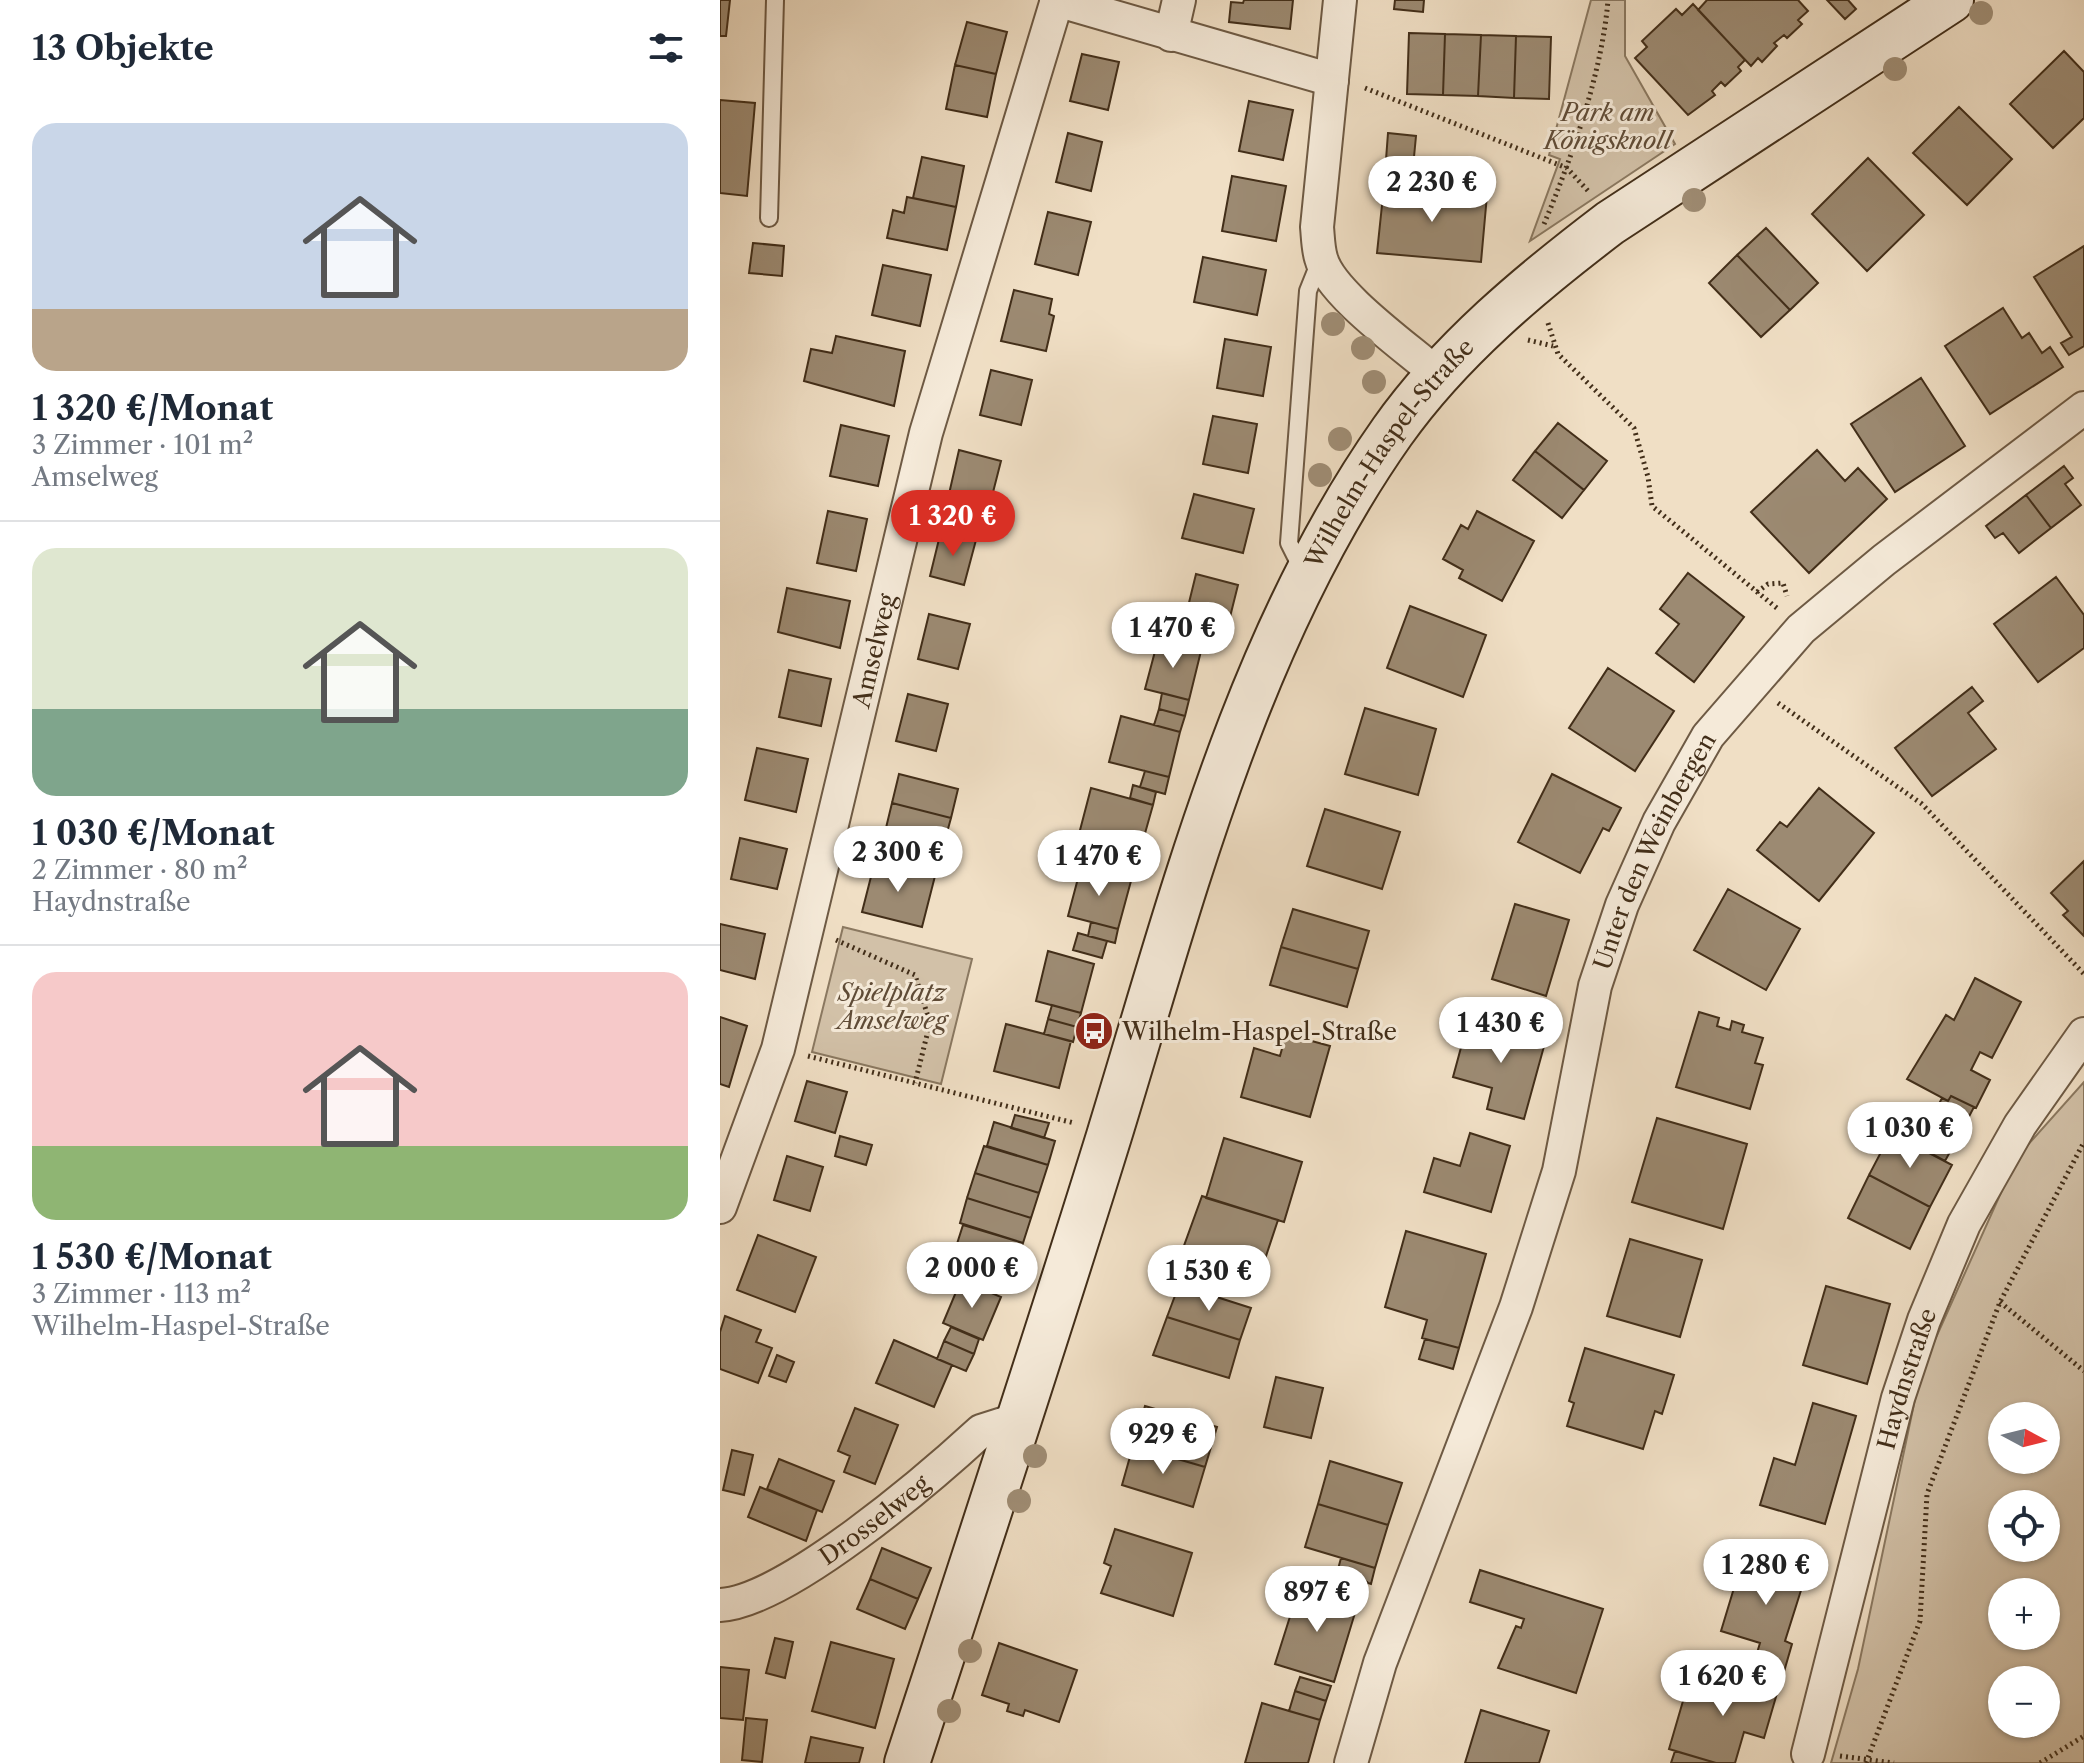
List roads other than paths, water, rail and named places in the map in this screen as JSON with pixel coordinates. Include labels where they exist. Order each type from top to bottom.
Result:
[{"type":"street","points":[[1056,0],[1332,80]]},
{"type":"street","name":"Amselweg","points":[[720,1207],[778,1049],[926,433],[1056,0]]},
{"type":"street","points":[[1171,35],[1179,0]]},
{"type":"street","points":[[1340,0],[1317,227],[1321,259],[1330,278],[1364,312],[1438,375]]},
{"type":"street","name":"Wilhelm-Haspel-Straße","points":[[907,1763],[1110,1132],[1199,838],[1308,577],[1349,498],[1393,430],[1438,375],[1530,287],[1610,223],[1951,0]]},
{"type":"street","name":"Unter den Weinbergen","points":[[1351,1763],[1380,1663],[1516,1307],[1559,1171],[1595,986],[1622,905],[1659,822],[1708,736],[1801,629],[1884,560],[2084,408]]},
{"type":"street","name":"Haydnstraße","points":[[1808,1754],[1898,1398],[1924,1320],[1964,1224],[2006,1149],[2084,1034]]},
{"type":"street","name":"Drosselweg","points":[[720,1605],[751,1597],[845,1543],[981,1431],[1003,1424],[1016,1426]]},
{"type":"lane","points":[[769,218],[775,0]]},
{"type":"lane","points":[[1308,577],[1289,543],[1308,291],[1321,259]]},
{"type":"place","name":"Wilhelm-Haspel-Straße","points":[[1094,1031]]},
{"type":"park label","name":"Park am Königsknoll","points":[[1608,126]]},
{"type":"park label","name":"Spielplatz Amselweg","points":[[892,1006]]}]
